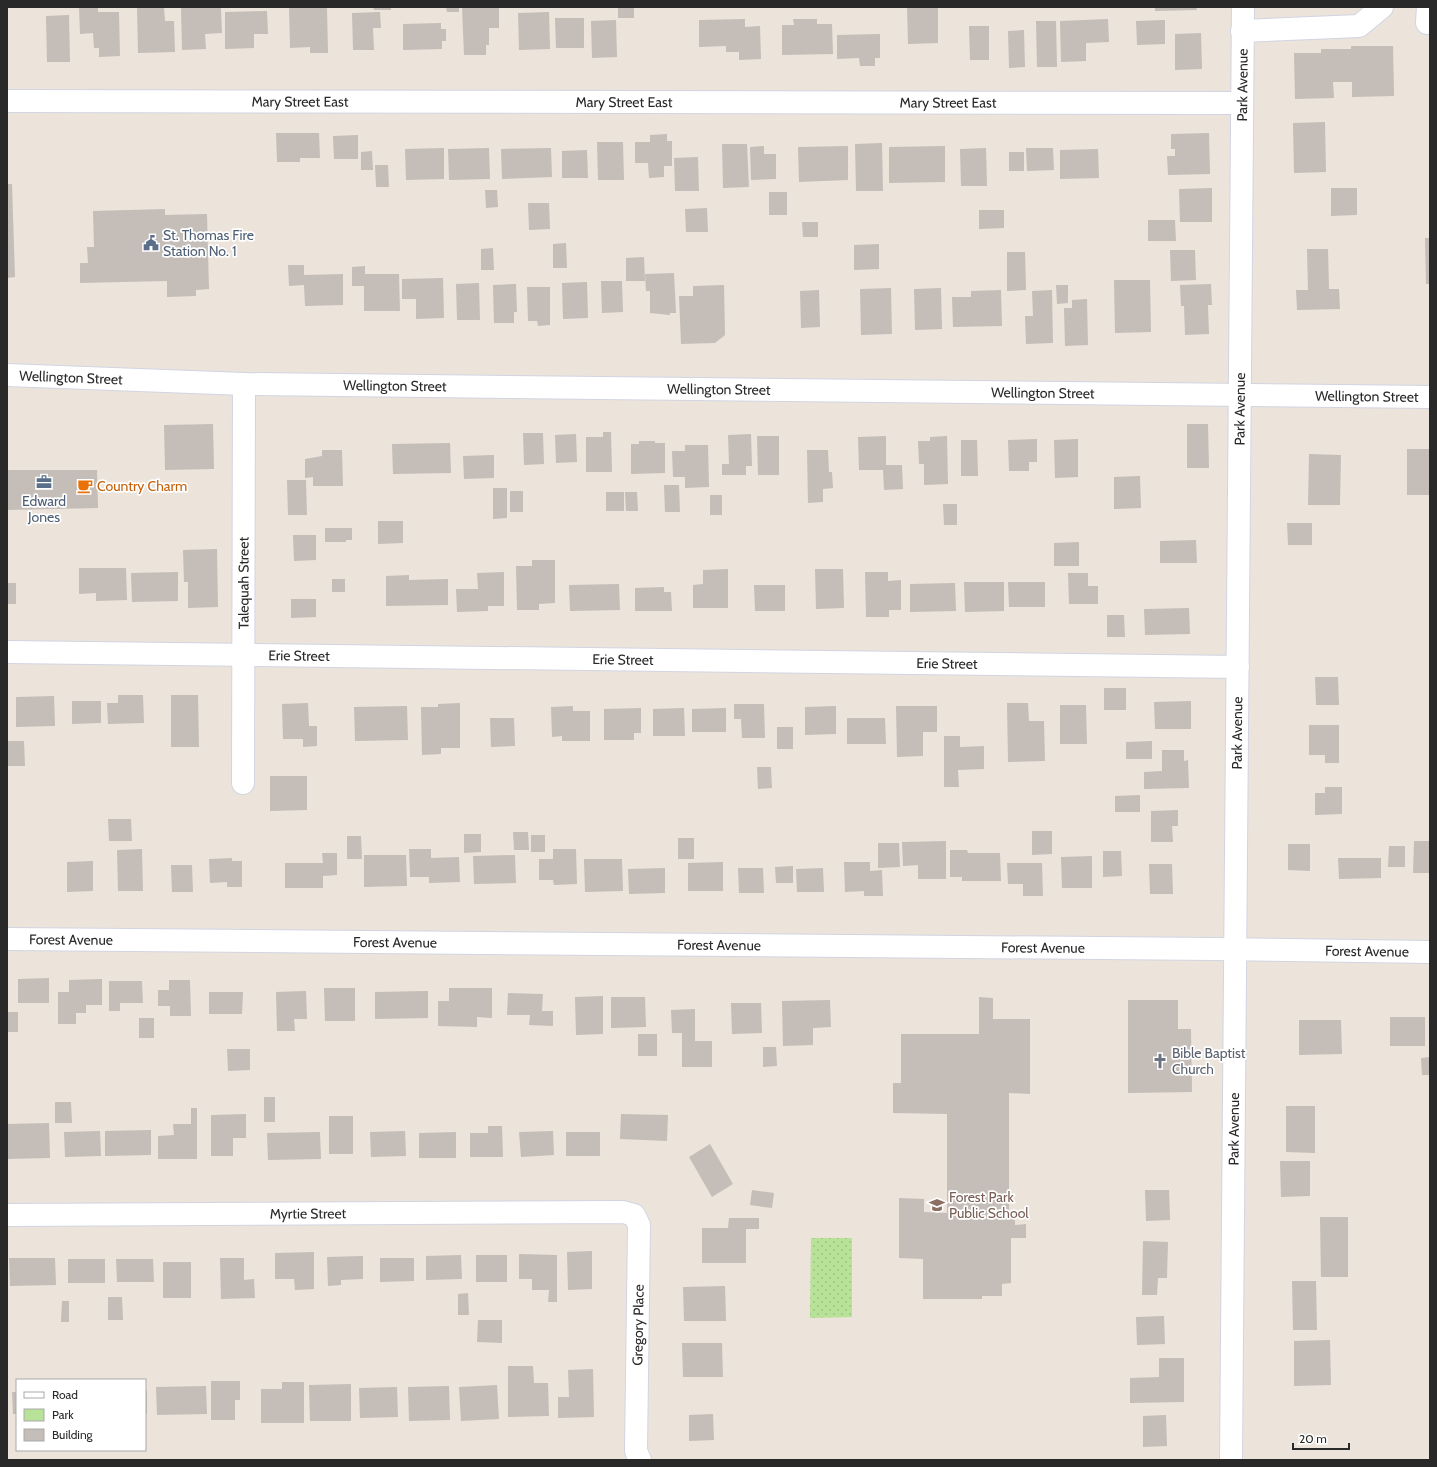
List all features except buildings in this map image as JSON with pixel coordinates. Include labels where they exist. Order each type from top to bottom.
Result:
[{"type":"street","name":"Park Avenue","points":[[1231,1460],[1242,7]]},
{"type":"street","points":[[1242,32],[1359,26],[1382,7]]},
{"type":"street","name":"Mary Street East","points":[[7,101],[1242,103]]},
{"type":"street","name":"Wellington Street","points":[[7,375],[244,384],[1430,397]]},
{"type":"street","name":"Talequah Street","points":[[243,783],[242,656],[244,384]]},
{"type":"street","name":"Erie Street","points":[[7,652],[1238,667]]},
{"type":"street","name":"Forest Avenue","points":[[7,939],[1236,949],[1430,952]]},
{"type":"street","name":"Gregory Place","points":[[610,1213],[623,1212],[634,1215],[638,1226],[636,1451],[640,1460]]},
{"type":"street","name":"Myrtie Street","points":[[7,1215],[610,1213]]},
{"type":"green space","points":[[811,1238],[852,1238],[852,1317],[810,1318]]},
{"type":"place","name":"St. Thomas Fire Station No. 1","points":[[151,243]]},
{"type":"place","name":"Edward Jones","points":[[44,482]]},
{"type":"place","name":"Country Charm","points":[[85,486]]},
{"type":"place","name":"Bible Baptist Church","points":[[1160,1061]]},
{"type":"place","name":"Forest Park Public School","points":[[937,1205]]}]
